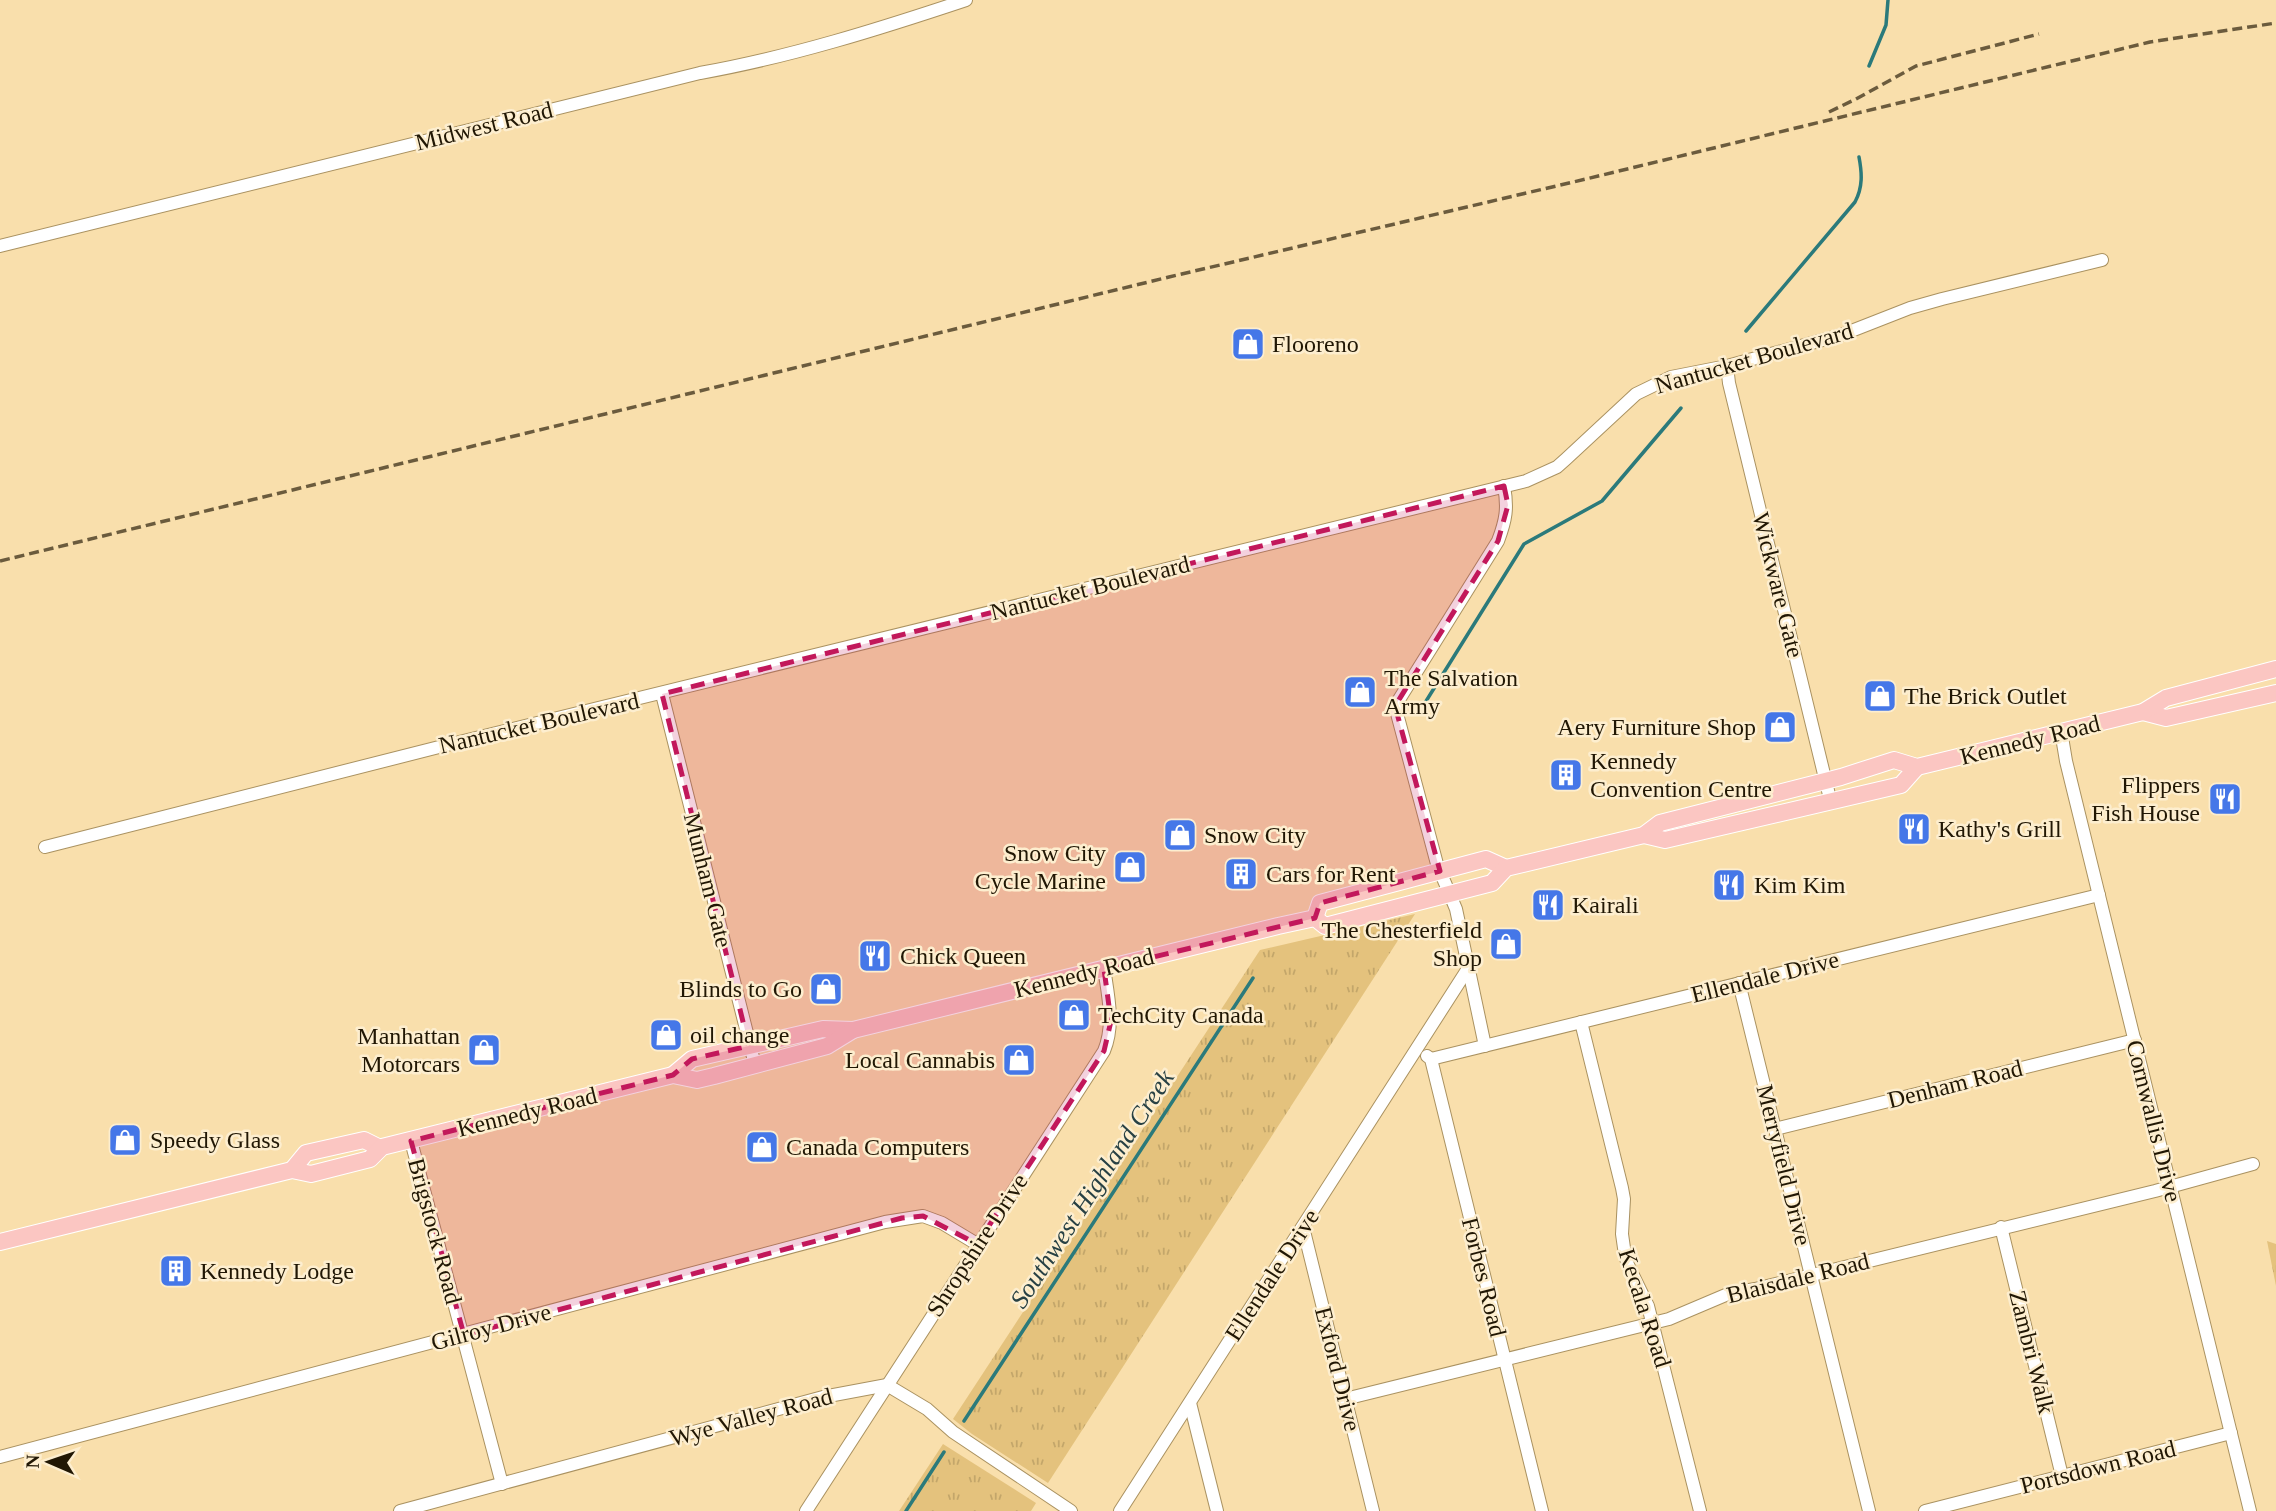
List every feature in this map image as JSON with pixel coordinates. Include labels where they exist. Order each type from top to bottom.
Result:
[{"type":"main road","name":"Kennedy Road","points":[[1315,918],[1325,926],[1450,894],[1492,883],[1506,868],[1644,835],[1660,823],[1894,760],[1917,767],[2143,712],[2166,698],[2276,669]]},
{"type":"main road","name":"Kennedy Road","points":[[2143,712],[2166,718],[2276,693]]},
{"type":"main road","name":"Kennedy Road","points":[[1644,835],[1665,840],[1831,803],[1901,785],[1917,767]]},
{"type":"main road","name":"Kennedy Road","points":[[1315,918],[1320,903],[1440,871],[1486,859],[1506,868]]},
{"type":"main road","name":"Kennedy Road","points":[[673,1075],[692,1059],[823,1029],[853,1030],[1315,918]]},
{"type":"main road","name":"Kennedy Road","points":[[0,1242],[292,1170],[311,1174],[370,1159],[380,1148],[673,1075],[697,1080],[827,1046],[853,1030]]},
{"type":"street","name":"Midwest Road","points":[[0,246],[700,73],[810,49],[966,0]]},
{"type":"street","name":"Nantucket Boulevard","points":[[45,847],[443,746],[1526,481],[1557,467],[1636,394],[1671,377],[1727,366],[1841,335],[1910,308],[1942,299],[2102,260]]},
{"type":"street","name":"Wickware Gate","points":[[1727,366],[1831,803]]},
{"type":"street","points":[[1485,1046],[1469,967],[1450,894],[1440,871],[1395,706],[1498,541],[1508,505],[1504,486]]},
{"type":"street","name":"Munham Gate","points":[[662,694],[755,1065]]},
{"type":"street","name":"Cornwallis Drive","points":[[2061,731],[2066,761],[2250,1511]]},
{"type":"street","name":"Ellendale Drive","points":[[1431,1059],[2099,895]]},
{"type":"street","name":"Ellendale Drive","points":[[1120,1511],[1469,967]]},
{"type":"street","name":"Shropshire Drive","points":[[806,1511],[1104,1051],[1111,1021],[1104,968]]},
{"type":"street","name":"Merryfield Drive","points":[[1739,983],[1869,1511]]},
{"type":"street","name":"Kecala Road","points":[[1581,1022],[1622,1188],[1625,1255],[1653,1323],[1700,1511]]},
{"type":"street","name":"Denham Road","points":[[1775,1129],[2135,1040]]},
{"type":"street","points":[[1417,1051],[1431,1059]]},
{"type":"street","name":"Forbes Road","points":[[1431,1059],[1542,1511]]},
{"type":"street","name":"Brigstock Road","points":[[411,1140],[502,1484]]},
{"type":"street","name":"Blaisdale Road","points":[[1345,1399],[1653,1323],[1728,1294],[2253,1164]]},
{"type":"street","name":"Gilroy Drive","points":[[0,1457],[902,1218],[923,1216],[942,1223],[977,1244]]},
{"type":"street","name":"Exford Drive","points":[[1303,1227],[1373,1511]]},
{"type":"street","name":"Zambri Walk","points":[[2001,1227],[2062,1476]]},
{"type":"street","points":[[887,1385],[927,1409],[953,1432],[1072,1511]]},
{"type":"street","name":"Wye Valley Road","points":[[400,1511],[823,1397],[887,1385]]},
{"type":"street","points":[[1190,1403],[1217,1511]]},
{"type":"street","name":"Portsdown Road","points":[[1925,1511],[2231,1433]]},
{"type":"highlighted area","points":[[1504,486],[1508,505],[1498,541],[1395,706],[1440,871],[1320,903],[1315,918],[1104,969],[1111,1021],[1104,1051],[977,1244],[923,1216],[902,1218],[464,1335],[411,1141],[673,1075],[692,1059],[749,1046],[662,694]]},
{"type":"green space","points":[[1415,914],[1048,1483],[953,1419],[1260,950]]},
{"type":"green space","points":[[2267,1241],[2276,1244],[2276,1286]]},
{"type":"green space","points":[[943,1444],[1036,1503],[1031,1511],[899,1511]]},
{"type":"waterway","name":"Southwest Highland Creek","points":[[1869,66],[1886,25],[1888,0]]},
{"type":"waterway","name":"Southwest Highland Creek","points":[[1746,331],[1855,202],[1861,180],[1859,157]]},
{"type":"waterway","name":"Southwest Highland Creek","points":[[1423,706],[1524,544],[1602,501],[1681,408]]},
{"type":"waterway","name":"Southwest Highland Creek","points":[[964,1421],[1253,978]]},
{"type":"waterway","name":"Southwest Highland Creek","points":[[906,1511],[944,1452]]},
{"type":"railway","points":[[0,561],[2150,42],[2276,23]]},
{"type":"railway","points":[[1829,112],[1916,66],[2039,34]]},
{"type":"place","name":"Flooreno","points":[[1248,344]]},
{"type":"place","name":"The Salvation Army","points":[[1360,692]]},
{"type":"place","name":"The Brick Outlet","points":[[1880,696]]},
{"type":"place","name":"Aery Furniture Shop","points":[[1780,727]]},
{"type":"place","name":"Kennedy Convention Centre","points":[[1566,775]]},
{"type":"place","name":"Flippers Fish House","points":[[2225,799]]},
{"type":"place","name":"Kathy's Grill","points":[[1914,829]]},
{"type":"place","name":"Snow City","points":[[1180,835]]},
{"type":"place","name":"Snow City Cycle Marine","points":[[1130,867]]},
{"type":"place","name":"Cars for Rent","points":[[1241,874]]},
{"type":"place","name":"Kim Kim","points":[[1729,885]]},
{"type":"place","name":"Kairali","points":[[1548,905]]},
{"type":"place","name":"The Chesterfield Shop","points":[[1506,944]]},
{"type":"place","name":"Chick Queen","points":[[875,956]]},
{"type":"place","name":"Blinds to Go","points":[[826,989]]},
{"type":"place","name":"TechCity Canada","points":[[1074,1015]]},
{"type":"place","name":"oil change","points":[[666,1035]]},
{"type":"place","name":"Manhattan Motorcars","points":[[484,1050]]},
{"type":"place","name":"Local Cannabis","points":[[1019,1060]]},
{"type":"place","name":"Speedy Glass","points":[[125,1140]]},
{"type":"place","name":"Canada Computers","points":[[762,1147]]},
{"type":"place","name":"Kennedy Lodge","points":[[176,1271]]}]
